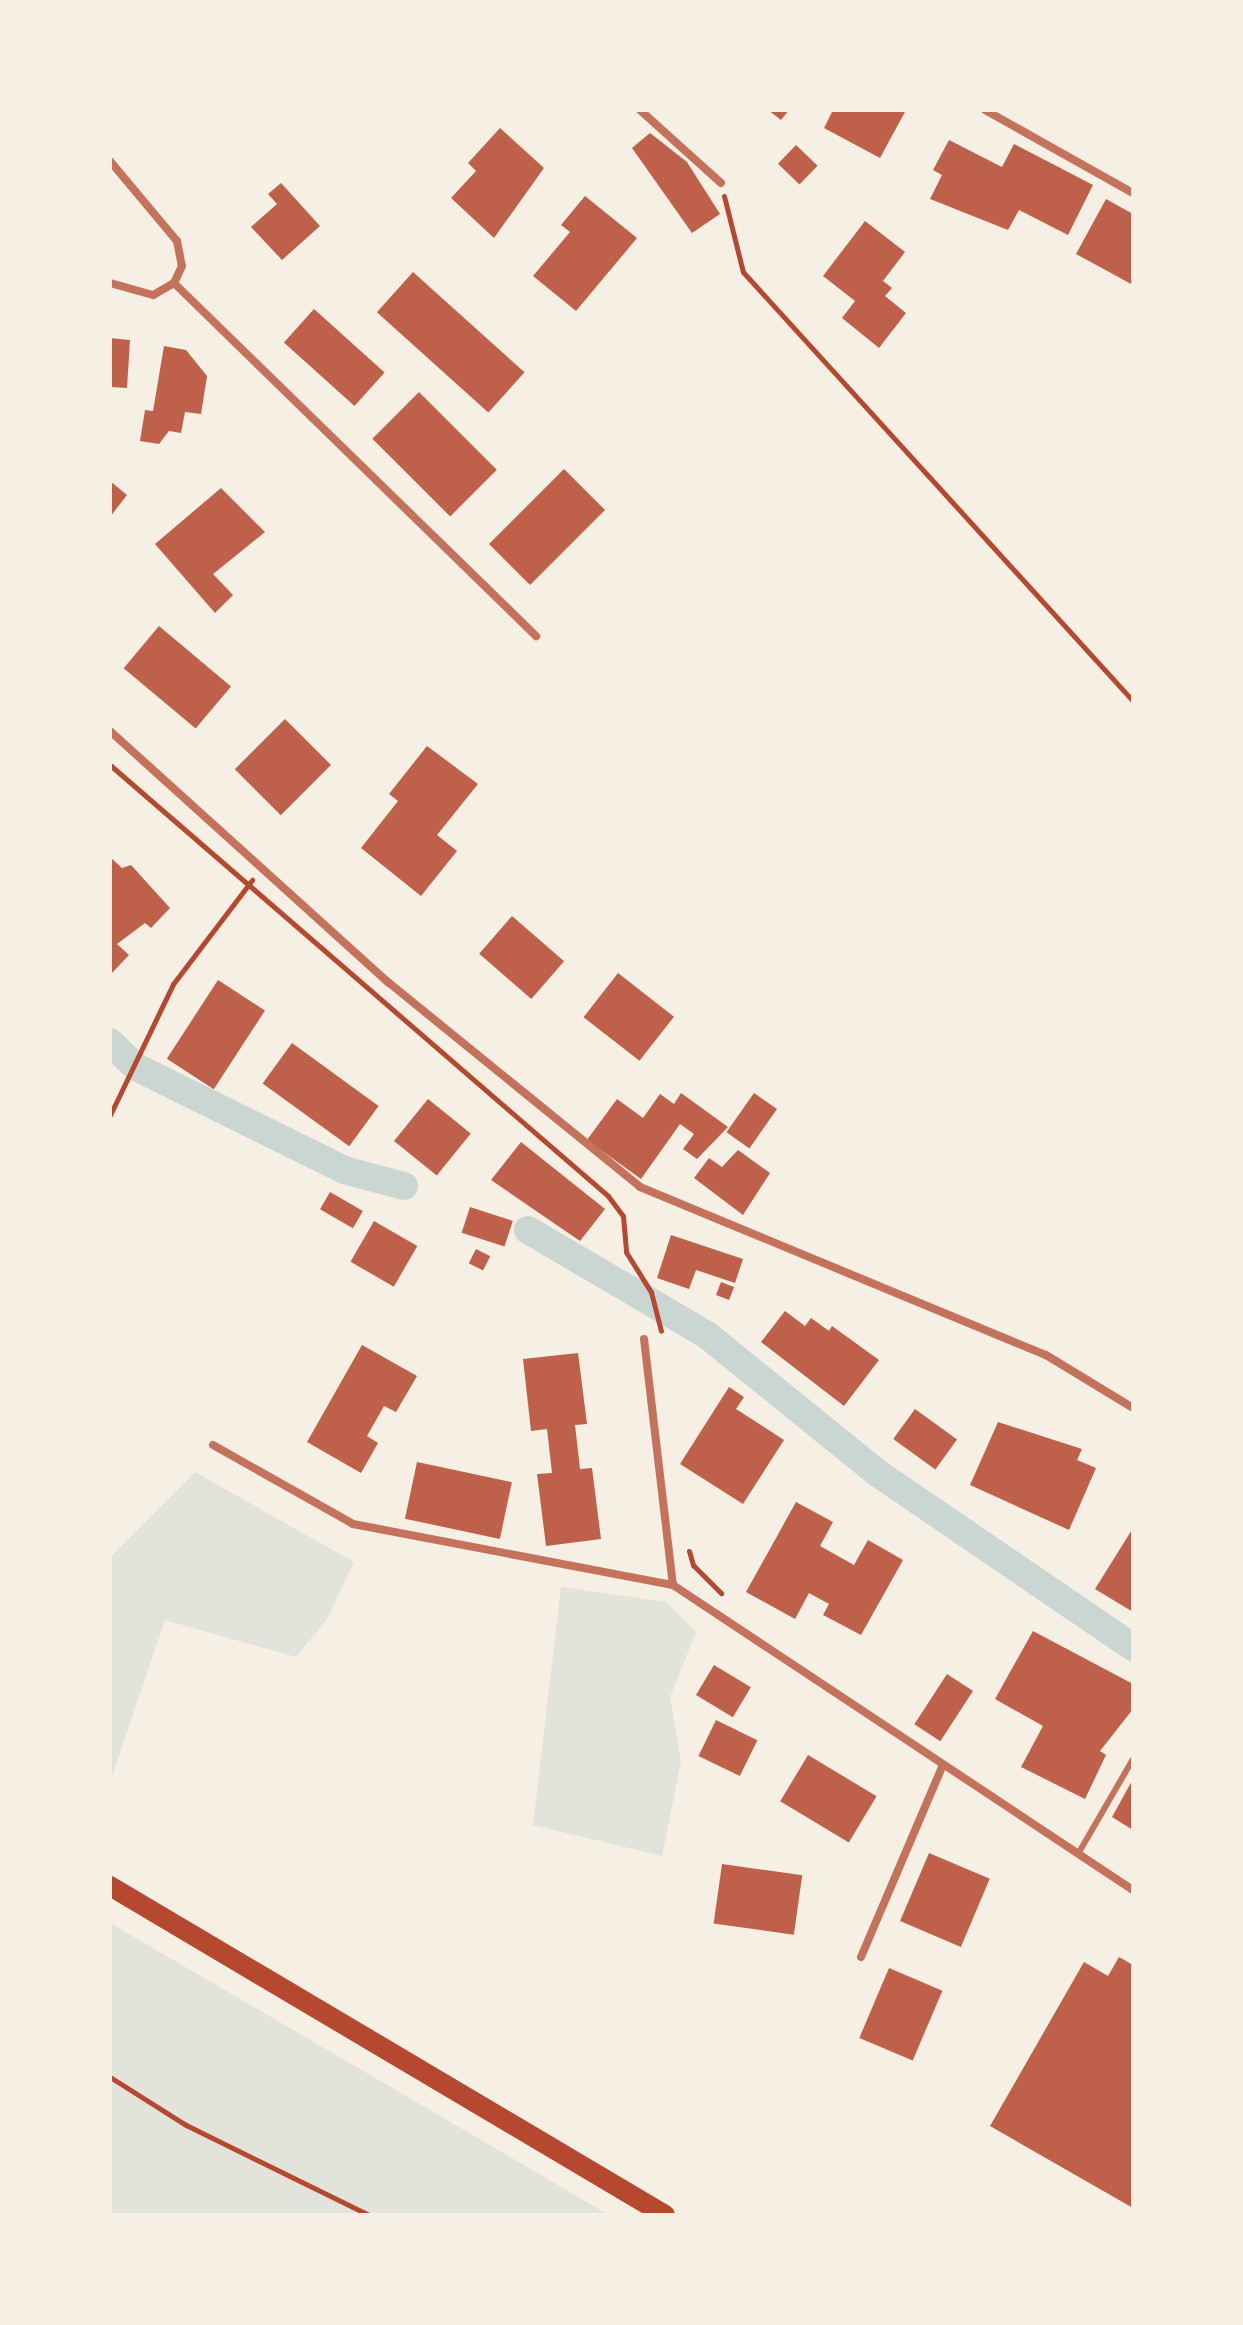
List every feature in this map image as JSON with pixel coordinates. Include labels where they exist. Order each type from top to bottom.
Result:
[{"type":"main road","points":[[110,1886],[665,2215]]},
{"type":"street","points":[[640,110],[721,183]]},
{"type":"street","points":[[985,110],[1133,193]]},
{"type":"street","points":[[110,161],[177,241],[182,266],[174,283],[153,295],[110,283]]},
{"type":"street","points":[[174,283],[536,636]]},
{"type":"street","points":[[110,731],[260,869],[640,1187],[1046,1355],[1133,1408]]},
{"type":"street","points":[[644,1339],[673,1585]]},
{"type":"street","points":[[213,1445],[353,1524],[673,1585],[1133,1890]]},
{"type":"street","points":[[861,1957],[943,1765]]},
{"type":"lane","points":[[1078,1854],[1133,1759]]},
{"type":"path","points":[[721,183],[743,272],[1133,701]]},
{"type":"path","points":[[110,765],[246,888],[608,1196],[623,1216],[626,1252],[651,1292],[661,1335]]},
{"type":"path","points":[[110,1115],[173,984],[260,869]]},
{"type":"path","points":[[686,1539],[693,1565],[735,1604]]},
{"type":"path","points":[[110,2077],[186,2125],[369,2215]]},
{"type":"shaded area","points":[[195,1472],[354,1562],[327,1619],[296,1657],[165,1620],[110,1782],[110,1557]]},
{"type":"shaded area","points":[[561,1587],[666,1602],[696,1632],[670,1697],[681,1761],[662,1856],[533,1825]]},
{"type":"shaded area","points":[[110,1923],[425,2107],[609,2215],[110,2215]]},
{"type":"building","points":[[768,110],[789,110],[781,120]]},
{"type":"building","points":[[833,110],[906,110],[880,158],[824,128]]},
{"type":"building","points":[[500,128],[544,168],[494,238],[451,198],[476,171],[468,163]]},
{"type":"building","points":[[650,133],[687,162],[720,214],[692,233],[632,148]]},
{"type":"building","points":[[949,140],[1002,167],[1014,144],[1093,185],[1068,235],[1019,210],[1008,230],[930,199],[942,175],[933,170]]},
{"type":"building","points":[[796,145],[818,166],[800,185],[778,164]]},
{"type":"building","points":[[281,183],[320,226],[282,260],[251,227],[277,204],[268,194]]},
{"type":"building","points":[[585,196],[637,238],[576,311],[533,276],[570,232],[561,225]]},
{"type":"building","points":[[1106,199],[1133,214],[1133,285],[1076,254]]},
{"type":"building","points":[[865,221],[905,252],[883,281],[892,288],[885,296],[906,313],[879,348],[842,318],[855,301],[823,276]]},
{"type":"building","points":[[413,272],[524,372],[488,412],[377,312]]},
{"type":"building","points":[[314,309],[385,373],[354,406],[284,342]]},
{"type":"building","points":[[110,338],[130,340],[127,388],[110,387]]},
{"type":"building","points":[[164,346],[186,350],[207,376],[201,414],[185,412],[181,433],[169,431],[159,444],[140,441],[145,410],[153,411]]},
{"type":"building","points":[[419,392],[497,470],[450,516],[372,439]]},
{"type":"building","points":[[564,469],[605,510],[530,585],[489,544]]},
{"type":"building","points":[[110,481],[127,495],[110,517]]},
{"type":"building","points":[[221,488],[265,532],[213,574],[233,595],[215,613],[155,544]]},
{"type":"building","points":[[159,626],[231,686],[196,729],[124,668]]},
{"type":"building","points":[[285,719],[331,765],[281,815],[235,769]]},
{"type":"building","points":[[427,746],[478,784],[437,835],[457,851],[421,896],[361,848],[398,801],[389,794]]},
{"type":"building","points":[[110,857],[122,868],[131,865],[170,908],[151,928],[145,923],[117,944],[129,955],[110,975]]},
{"type":"building","points":[[512,916],[564,961],[531,999],[479,954]]},
{"type":"building","points":[[618,973],[674,1017],[639,1061],[584,1017]]},
{"type":"building","points":[[218,980],[265,1010],[214,1089],[167,1059]]},
{"type":"building","points":[[292,1043],[379,1106],[349,1146],[263,1083]]},
{"type":"building","points":[[681,1093],[728,1127],[697,1159],[683,1149],[694,1134],[680,1124],[641,1179],[587,1140],[617,1099],[643,1118],[660,1094],[674,1104]]},
{"type":"building","points":[[754,1093],[777,1109],[749,1148],[726,1132]]},
{"type":"building","points":[[428,1099],[471,1134],[437,1176],[394,1141]]},
{"type":"building","points":[[521,1142],[605,1209],[580,1241],[491,1180]]},
{"type":"building","points":[[738,1150],[770,1173],[743,1215],[694,1178],[709,1158],[722,1167]]},
{"type":"building","points":[[330,1192],[363,1211],[353,1228],[320,1209]]},
{"type":"building","points":[[470,1207],[513,1221],[504,1247],[462,1233]]},
{"type":"building","points":[[374,1221],[417,1246],[394,1287],[350,1262]]},
{"type":"building","points":[[671,1235],[743,1259],[735,1283],[696,1270],[689,1289],[657,1278]]},
{"type":"building","points":[[476,1249],[490,1256],[483,1271],[469,1263]]},
{"type":"building","points":[[721,1282],[734,1287],[729,1300],[716,1295]]},
{"type":"building","points":[[785,1311],[805,1326],[811,1318],[829,1331],[832,1326],[879,1360],[844,1406],[761,1342]]},
{"type":"building","points":[[362,1345],[417,1376],[396,1412],[384,1406],[367,1436],[378,1443],[361,1473],[307,1442]]},
{"type":"building","points":[[578,1353],[587,1424],[575,1425],[580,1469],[592,1468],[601,1539],[546,1546],[537,1474],[552,1473],[547,1429],[531,1431],[523,1359]]},
{"type":"building","points":[[729,1387],[744,1397],[736,1409],[784,1440],[743,1504],[680,1464]]},
{"type":"building","points":[[915,1409],[957,1440],[935,1469],[893,1439]]},
{"type":"building","points":[[998,1422],[1082,1449],[1077,1460],[1096,1468],[1069,1530],[970,1485]]},
{"type":"building","points":[[417,1462],[512,1482],[500,1539],[405,1519]]},
{"type":"building","points":[[796,1502],[833,1522],[820,1546],[854,1565],[868,1540],[903,1560],[861,1635],[823,1615],[829,1604],[809,1593],[795,1619],[746,1592]]},
{"type":"building","points":[[1133,1528],[1133,1612],[1095,1589]]},
{"type":"building","points":[[1033,1631],[1133,1684],[1133,1709],[1100,1751],[1106,1755],[1085,1799],[1021,1767],[1043,1726],[995,1699]]},
{"type":"building","points":[[714,1665],[751,1687],[733,1717],[696,1695]]},
{"type":"building","points":[[947,1674],[973,1691],[940,1741],[914,1724]]},
{"type":"building","points":[[716,1720],[757,1740],[740,1776],[698,1756]]},
{"type":"building","points":[[808,1755],[877,1796],[849,1842],[780,1801]]},
{"type":"building","points":[[1133,1779],[1133,1830],[1112,1817]]},
{"type":"building","points":[[929,1853],[990,1879],[961,1947],[900,1921]]},
{"type":"building","points":[[722,1864],[802,1875],[794,1935],[714,1923]]},
{"type":"building","points":[[1119,1957],[1133,1965],[1133,2208],[990,2126],[1084,1962],[1108,1976]]},
{"type":"building","points":[[889,1968],[942,1991],[913,2061],[859,2038]]},
{"type":"waterway","points":[[110,1042],[136,1067],[344,1170],[404,1186]]},
{"type":"waterway","points":[[528,1230],[707,1335],[876,1472],[1133,1647]]}]
